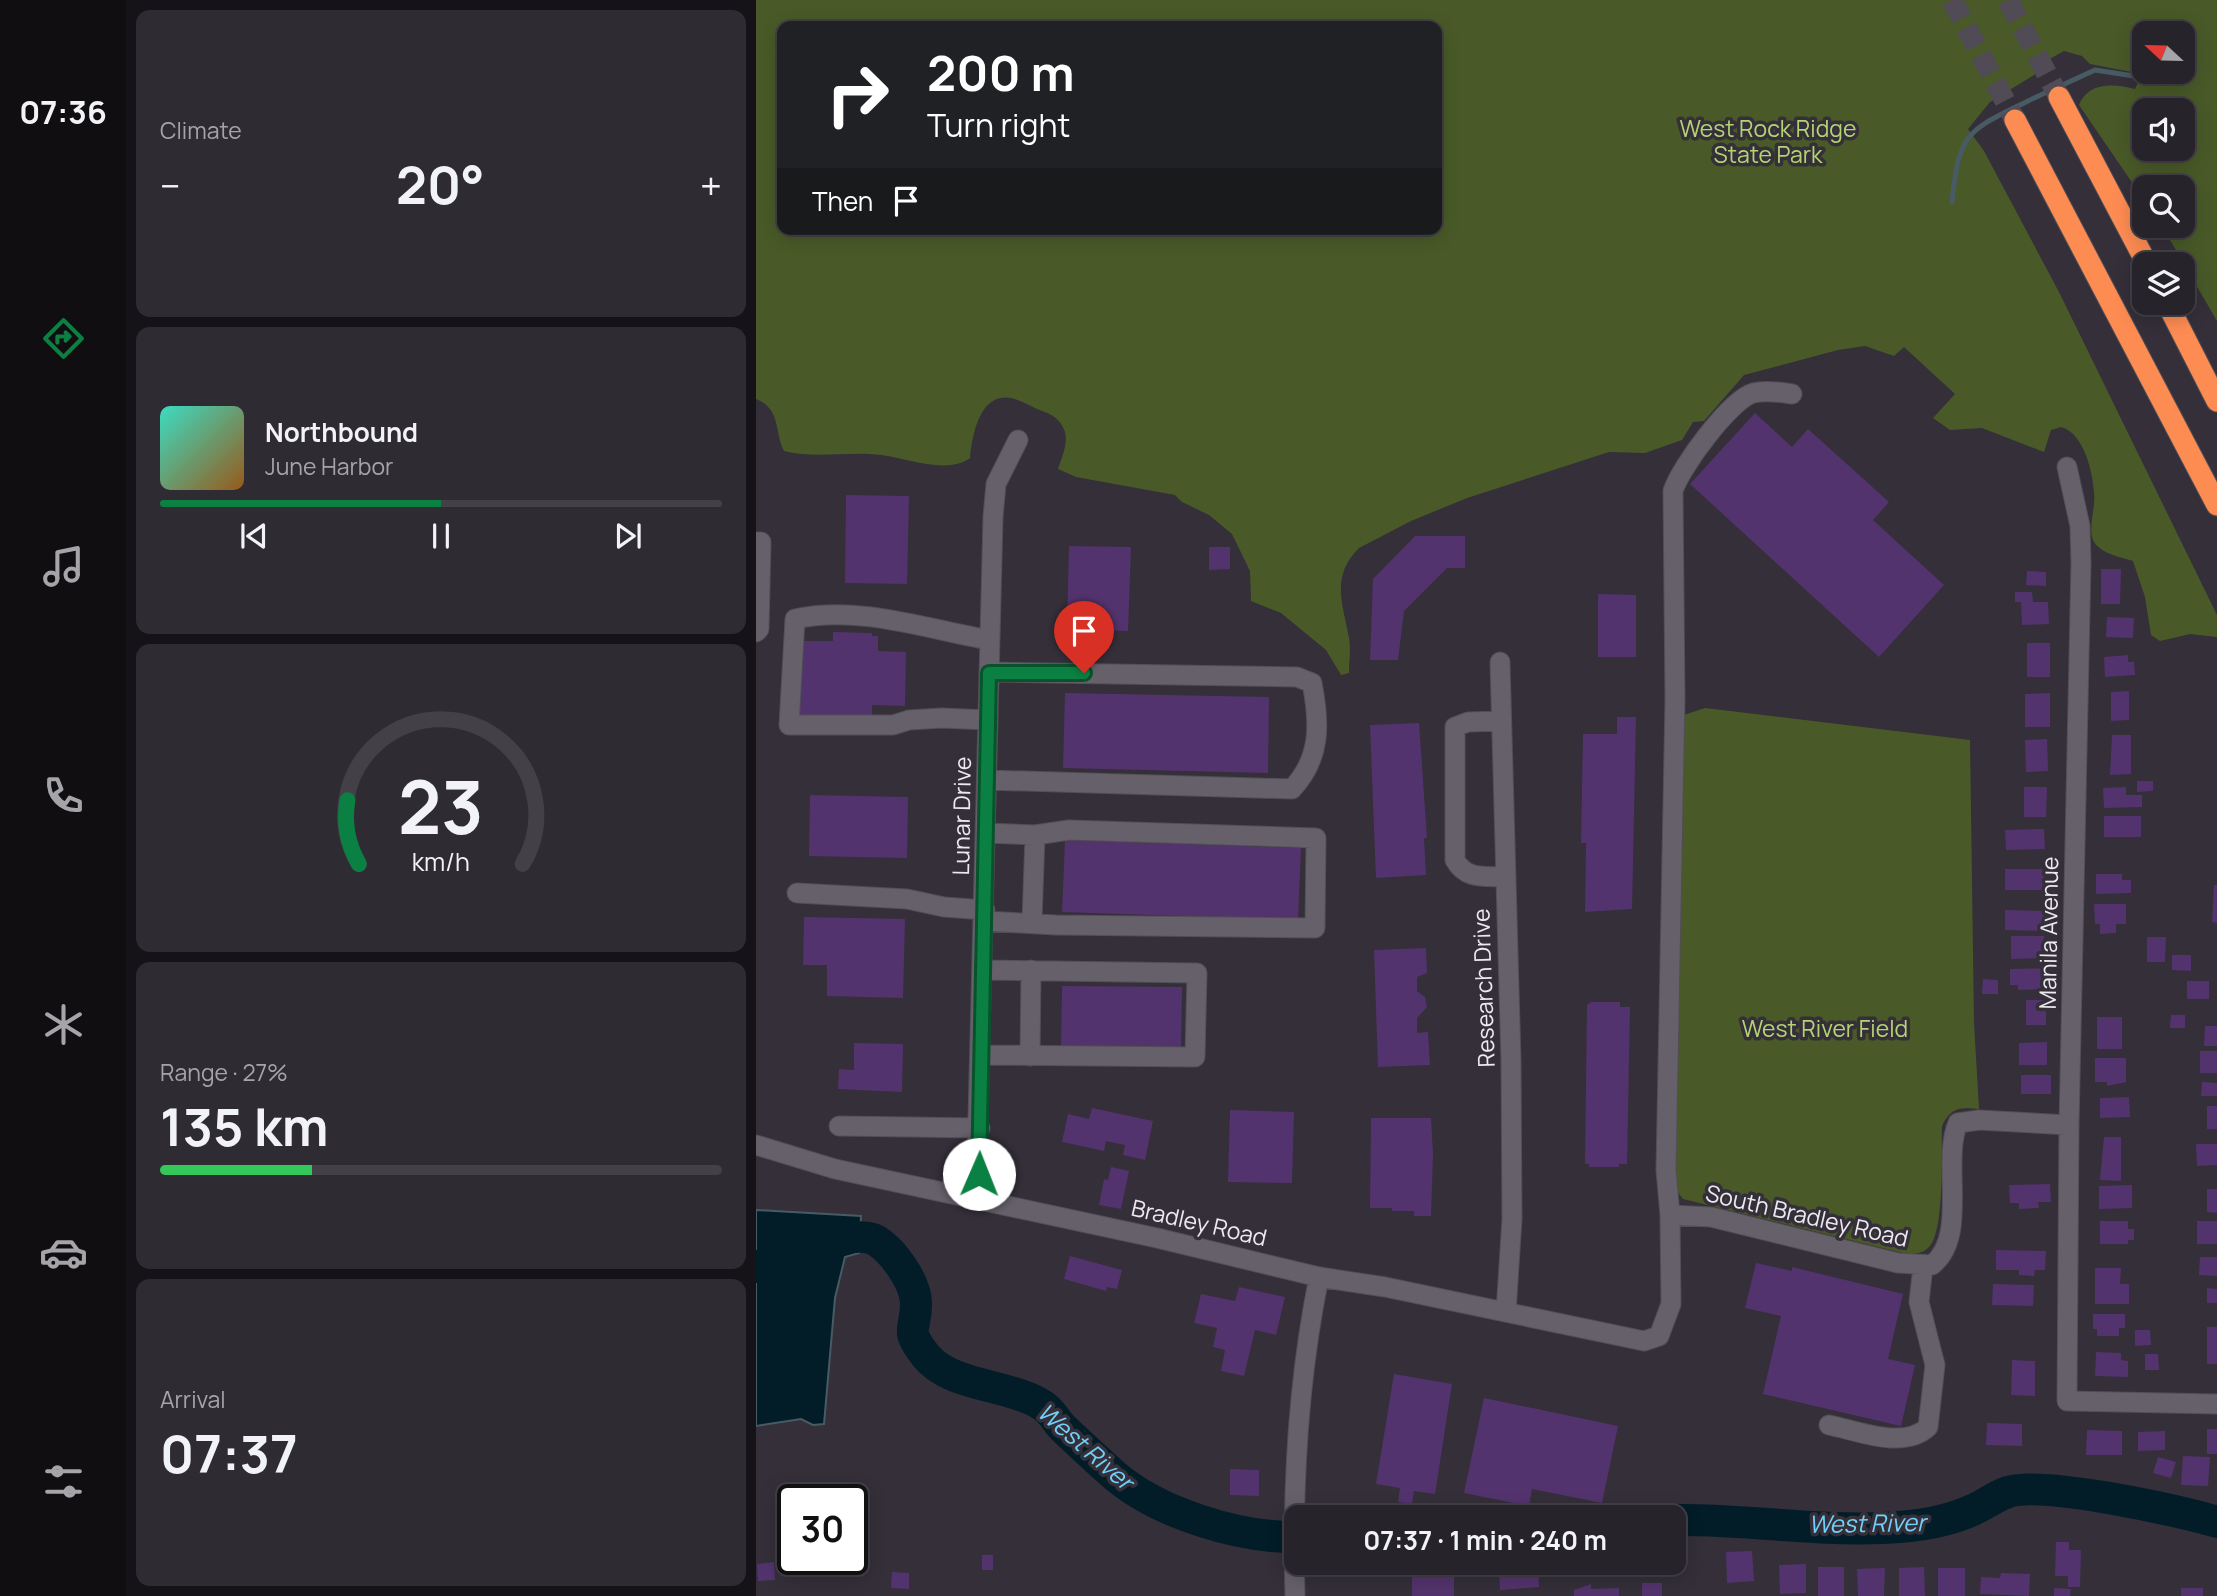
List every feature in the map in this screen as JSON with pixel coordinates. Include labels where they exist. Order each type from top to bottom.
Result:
[{"type":"highway","points":[[2059,97],[2141,252]]},
{"type":"highway","points":[[2015,120],[2217,505]]},
{"type":"highway","points":[[2173,315],[2217,401]]},
{"type":"street","points":[[1670,1215],[1666,1170],[1675,674],[1673,491],[1678,474],[1691,456],[1745,397],[1770,392],[1792,394]]},
{"type":"street","name":"Lunar Drive","points":[[976,1198],[985,915],[989,640],[996,484],[1018,440]]},
{"type":"street","name":"Manila Avenue","points":[[2067,467],[2080,526],[2081,563],[2069,1125],[2067,1401],[2217,1404]]},
{"type":"street","points":[[756,542],[761,542],[759,629],[756,632]]},
{"type":"street","points":[[988,720],[909,720],[893,725],[789,725],[795,619],[813,615],[904,620],[934,631],[989,640]]},
{"type":"street","name":"Research Drive","points":[[1500,662],[1512,1219],[1506,1312]]},
{"type":"street","points":[[987,780],[1292,789],[1307,774],[1314,759],[1316,703],[1312,683],[1297,677],[989,673]]},
{"type":"street","points":[[1501,721],[1468,722],[1455,727],[1455,860],[1461,872],[1469,875],[1505,877]]},
{"type":"street","points":[[797,893],[907,899],[985,915],[1056,925],[1315,929],[1316,838],[1069,830],[1035,835],[986,833]]},
{"type":"street","points":[[1032,921],[1035,835]]},
{"type":"street","points":[[981,1055],[1195,1057],[1197,972],[983,970]]},
{"type":"street","points":[[1030,1056],[1031,970]]},
{"type":"street","name":"South Bradley Road","points":[[1319,1277],[1385,1287],[1634,1341],[1651,1340],[1659,1336],[1671,1304],[1670,1215],[1711,1217],[1898,1263],[1932,1265],[1947,1247],[1953,1146],[1958,1123],[1979,1120],[2069,1125]]},
{"type":"street","points":[[839,1126],[980,1128]]},
{"type":"street","name":"Bradley Road","points":[[756,1145],[835,1169],[976,1198],[1319,1277]]},
{"type":"street","points":[[1829,1425],[1904,1438],[1919,1436],[1928,1427],[1935,1365],[1919,1303],[1923,1266]]},
{"type":"street","points":[[1295,1596],[1294,1521],[1305,1377],[1319,1277]]},
{"type":"green space","name":"West Rock Ridge State Park","points":[[756,0],[2217,0],[2217,321],[2195,283],[2195,252],[2177,252],[2169,238],[2195,238],[2195,175],[2132,175],[2132,182],[2079,105],[2089,92],[2103,86],[2135,89],[2137,84],[2195,84],[2195,21],[2132,21],[2132,72],[2090,64],[2082,56],[2064,51],[2046,61],[2039,72],[1990,102],[1968,129],[1984,151],[2060,294],[2217,615],[2217,637],[2190,634],[2160,641],[2151,635],[2145,597],[2133,561],[2106,552],[2097,546],[2092,537],[2092,475],[2086,455],[2076,437],[2061,427],[2051,430],[2044,452],[1982,428],[1950,430],[1933,418],[1955,394],[1904,347],[1894,356],[1865,346],[1838,350],[1744,375],[1704,421],[1693,422],[1682,440],[1645,453],[1609,452],[1467,498],[1411,521],[1359,548],[1344,570],[1342,580],[1342,602],[1350,651],[1349,673],[1341,675],[1326,650],[1281,613],[1251,601],[1250,571],[1232,534],[1209,515],[1182,502],[1175,495],[1076,477],[1058,469],[1066,441],[1065,432],[1057,419],[1021,401],[1000,398],[991,402],[984,409],[975,428],[970,458],[950,465],[927,464],[881,455],[784,451],[770,408],[756,399]]},
{"type":"green space","name":"West River Field","points":[[1705,708],[1970,740],[1974,1023],[1979,1109],[1957,1110],[1949,1115],[1942,1126],[1938,1225],[1929,1247],[1920,1253],[1903,1253],[1683,1199],[1676,1190],[1674,1159],[1684,715]]},
{"type":"water","points":[[756,1210],[861,1216],[859,1253],[845,1257],[835,1298],[824,1424],[813,1425],[801,1419],[756,1426]]},
{"type":"building","points":[[1755,413],[1792,447],[1808,429],[1889,502],[1873,520],[1944,585],[1879,657],[1690,484]]},
{"type":"building","points":[[846,495],[909,496],[907,584],[845,583]]},
{"type":"building","points":[[1415,536],[1465,536],[1465,568],[1447,568],[1404,611],[1398,660],[1370,660],[1373,579]]},
{"type":"building","points":[[1069,546],[1131,547],[1128,631],[1067,629]]},
{"type":"building","points":[[1209,547],[1230,547],[1230,569],[1209,570]]},
{"type":"building","points":[[2101,569],[2121,569],[2120,604],[2101,604]]},
{"type":"building","points":[[2027,571],[2046,572],[2046,586],[2026,585]]},
{"type":"building","points":[[2015,592],[2032,592],[2033,602],[2048,602],[2049,624],[2022,625],[2021,602],[2015,602]]},
{"type":"building","points":[[1598,594],[1636,595],[1636,657],[1598,657]]},
{"type":"building","points":[[2107,617],[2134,618],[2133,638],[2106,637]]},
{"type":"building","points":[[833,632],[872,633],[872,636],[878,636],[878,651],[906,652],[905,706],[872,705],[872,721],[796,721],[796,641],[833,641]]},
{"type":"building","points":[[2027,643],[2050,643],[2050,677],[2027,677]]},
{"type":"building","points":[[2128,655],[2128,662],[2134,662],[2135,675],[2105,677],[2104,657]]},
{"type":"building","points":[[2129,691],[2129,720],[2111,721],[2111,692]]},
{"type":"building","points":[[1065,693],[1269,697],[1268,773],[1063,768]]},
{"type":"building","points":[[2050,693],[2050,727],[2025,727],[2025,694]]},
{"type":"building","points":[[1617,717],[1636,717],[1632,909],[1585,912],[1586,843],[1581,843],[1583,734],[1617,734]]},
{"type":"building","points":[[1419,723],[1427,838],[1424,838],[1426,875],[1376,878],[1370,725]]},
{"type":"building","points":[[2112,735],[2131,735],[2131,774],[2110,775]]},
{"type":"building","points":[[2047,739],[2048,771],[2026,772],[2025,740]]},
{"type":"building","points":[[2137,781],[2153,781],[2153,791],[2137,792]]},
{"type":"building","points":[[2024,787],[2047,787],[2046,817],[2024,817]]},
{"type":"building","points":[[2126,787],[2126,795],[2142,795],[2142,807],[2104,808],[2103,788]]},
{"type":"building","points":[[810,795],[908,797],[907,858],[809,856]]},
{"type":"building","points":[[2104,816],[2141,816],[2141,837],[2104,837]]},
{"type":"building","points":[[2044,829],[2045,849],[2006,850],[2005,830]]},
{"type":"building","points":[[1065,840],[1301,848],[1298,920],[1062,912]]},
{"type":"building","points":[[2005,869],[2044,869],[2045,890],[2005,890]]},
{"type":"building","points":[[2096,874],[2122,874],[2122,880],[2131,880],[2131,893],[2096,894]]},
{"type":"building","points":[[2214,885],[2217,885],[2217,923],[2212,922]]},
{"type":"building","points":[[2094,904],[2126,904],[2126,924],[2116,924],[2116,933],[2100,934],[2100,924],[2095,924]]},
{"type":"building","points":[[2005,910],[2046,911],[2045,931],[2005,930]]},
{"type":"building","points":[[804,917],[905,919],[903,998],[827,996],[827,965],[803,965]]},
{"type":"building","points":[[2011,936],[2044,936],[2044,958],[2011,959]]},
{"type":"building","points":[[2147,937],[2166,937],[2165,962],[2147,962]]},
{"type":"building","points":[[1426,948],[1427,973],[1417,977],[1417,991],[1425,997],[1427,1007],[1417,1018],[1417,1033],[1428,1032],[1430,1065],[1378,1067],[1374,950]]},
{"type":"building","points":[[2172,955],[2191,955],[2191,971],[2172,970]]},
{"type":"building","points":[[2053,968],[2053,984],[2046,984],[2046,989],[2018,990],[2018,985],[2010,985],[2010,969]]},
{"type":"building","points":[[1983,979],[1998,980],[1998,994],[1982,994]]},
{"type":"building","points":[[2187,981],[2209,981],[2209,999],[2187,999]]},
{"type":"building","points":[[1062,986],[1182,987],[1181,1049],[1061,1048]]},
{"type":"building","points":[[2026,1000],[2046,1000],[2046,1025],[2026,1025]]},
{"type":"building","points":[[1591,1002],[1620,1002],[1620,1007],[1630,1007],[1627,1164],[1619,1164],[1619,1167],[1589,1167],[1589,1164],[1585,1164],[1587,1005]]},
{"type":"building","points":[[2171,1015],[2185,1015],[2185,1028],[2170,1028]]},
{"type":"building","points":[[2097,1017],[2122,1017],[2122,1049],[2097,1049]]},
{"type":"building","points":[[2205,1026],[2217,1026],[2217,1046],[2204,1046]]},
{"type":"building","points":[[2047,1042],[2047,1065],[2019,1065],[2019,1043]]},
{"type":"building","points":[[854,1043],[903,1044],[902,1092],[838,1089],[839,1069],[854,1070]]},
{"type":"building","points":[[2200,1051],[2217,1051],[2217,1073],[2200,1073]]},
{"type":"building","points":[[2095,1058],[2126,1058],[2126,1082],[2107,1086],[2107,1082],[2095,1082]]},
{"type":"building","points":[[2021,1075],[2051,1075],[2051,1094],[2021,1094]]},
{"type":"building","points":[[2202,1082],[2217,1083],[2217,1096],[2201,1096]]},
{"type":"building","points":[[2129,1097],[2130,1117],[2100,1118],[2100,1098]]},
{"type":"building","points":[[2207,1106],[2217,1106],[2217,1129],[2207,1129]]},
{"type":"building","points":[[1092,1108],[1153,1121],[1145,1160],[1123,1155],[1125,1145],[1106,1141],[1104,1151],[1062,1142],[1068,1114],[1089,1119]]},
{"type":"building","points":[[1230,1110],[1294,1112],[1292,1183],[1228,1182]]},
{"type":"building","points":[[1371,1118],[1431,1118],[1431,1216],[1414,1216],[1414,1211],[1392,1211],[1392,1208],[1370,1208]]},
{"type":"building","points":[[2104,1137],[2121,1137],[2121,1181],[2100,1180]]},
{"type":"building","points":[[2196,1144],[2217,1144],[2217,1165],[2197,1166]]},
{"type":"building","points":[[1111,1167],[1129,1171],[1121,1209],[1099,1205],[1104,1179],[1108,1180]]},
{"type":"building","points":[[2050,1184],[2051,1202],[2038,1202],[2039,1208],[2019,1209],[2019,1203],[2010,1203],[2009,1185]]},
{"type":"building","points":[[2132,1185],[2132,1208],[2099,1209],[2099,1186]]},
{"type":"building","points":[[2207,1189],[2217,1189],[2217,1213],[2207,1212]]},
{"type":"building","points":[[2100,1221],[2128,1221],[2128,1229],[2134,1229],[2134,1240],[2128,1240],[2128,1244],[2100,1244]]},
{"type":"building","points":[[2197,1221],[2217,1221],[2217,1244],[2197,1244]]},
{"type":"building","points":[[1996,1250],[2046,1251],[2045,1270],[2035,1270],[2034,1276],[2019,1275],[2019,1270],[1996,1270]]},
{"type":"building","points":[[1070,1256],[1122,1270],[1117,1289],[1107,1287],[1106,1291],[1064,1279]]},
{"type":"building","points":[[2200,1257],[2217,1257],[2217,1276],[2199,1275]]},
{"type":"building","points":[[1756,1263],[1792,1271],[1792,1267],[1903,1294],[1888,1359],[1915,1365],[1901,1426],[1763,1394],[1781,1316],[1745,1308]]},
{"type":"building","points":[[2095,1268],[2121,1268],[2120,1284],[2129,1284],[2129,1304],[2095,1304]]},
{"type":"building","points":[[1993,1284],[2034,1285],[2033,1306],[1992,1305]]},
{"type":"building","points":[[1239,1287],[1285,1297],[1276,1335],[1255,1330],[1244,1376],[1221,1371],[1225,1350],[1213,1347],[1217,1328],[1194,1323],[1201,1294],[1235,1301]]},
{"type":"building","points":[[2207,1288],[2217,1289],[2217,1303],[2207,1303]]},
{"type":"building","points":[[2093,1314],[2125,1314],[2125,1328],[2119,1328],[2119,1336],[2097,1336],[2097,1329],[2093,1329]]},
{"type":"building","points":[[2207,1327],[2217,1327],[2217,1364],[2207,1364]]},
{"type":"building","points":[[2135,1330],[2150,1330],[2151,1345],[2135,1346]]},
{"type":"building","points":[[2096,1352],[2121,1353],[2121,1360],[2128,1361],[2128,1377],[2095,1376]]},
{"type":"building","points":[[2145,1354],[2158,1354],[2159,1370],[2145,1370]]},
{"type":"building","points":[[2012,1360],[2035,1361],[2035,1396],[2011,1395]]},
{"type":"building","points":[[1394,1374],[1452,1384],[1435,1494],[1414,1491],[1412,1504],[1398,1502],[1400,1488],[1376,1484]]},
{"type":"building","points":[[1484,1398],[1618,1426],[1602,1503],[1532,1489],[1529,1505],[1464,1493]]},
{"type":"building","points":[[1987,1423],[2022,1424],[2022,1446],[1986,1445]]},
{"type":"building","points":[[2207,1429],[2217,1429],[2217,1454],[2207,1454]]},
{"type":"building","points":[[2087,1430],[2122,1431],[2122,1455],[2086,1455]]},
{"type":"building","points":[[2165,1431],[2165,1450],[2138,1451],[2138,1432]]},
{"type":"building","points":[[2183,1456],[2210,1457],[2208,1486],[2181,1485]]},
{"type":"building","points":[[2158,1457],[2176,1462],[2171,1478],[2153,1473]]},
{"type":"building","points":[[1230,1469],[1259,1470],[1259,1496],[1230,1495]]},
{"type":"building","points":[[2056,1542],[2069,1542],[2069,1550],[2081,1550],[2080,1587],[2068,1587],[2068,1576],[2055,1576]]},
{"type":"building","points":[[1752,1551],[1754,1581],[1727,1583],[1726,1552]]},
{"type":"building","points":[[982,1555],[993,1555],[993,1570],[982,1570]]},
{"type":"building","points":[[774,1562],[775,1580],[758,1581],[757,1564]]},
{"type":"building","points":[[1806,1564],[1806,1593],[1780,1594],[1779,1565]]},
{"type":"building","points":[[1818,1567],[1844,1567],[1844,1596],[1818,1596]]},
{"type":"building","points":[[1924,1567],[1925,1596],[1899,1596],[1899,1568]]},
{"type":"building","points":[[1885,1568],[1884,1596],[1858,1596],[1857,1569]]},
{"type":"building","points":[[1938,1568],[1965,1568],[1965,1596],[1938,1596]]},
{"type":"building","points":[[892,1572],[909,1573],[909,1589],[891,1588]]},
{"type":"building","points":[[2001,1573],[2030,1574],[2029,1596],[1980,1594],[1981,1577],[2000,1578]]},
{"type":"building","points":[[1499,1575],[1538,1575],[1539,1587],[1500,1590]]},
{"type":"building","points":[[1454,1576],[1454,1596],[1412,1596],[1412,1577]]},
{"type":"building","points":[[1642,1583],[1662,1583],[1662,1596],[1642,1596]]},
{"type":"building","points":[[1591,1584],[1591,1589],[1619,1588],[1619,1596],[1574,1596],[1574,1590]]},
{"type":"building","points":[[2054,1588],[2071,1589],[2070,1596],[2054,1596]]},
{"type":"building","points":[[2181,1588],[2203,1588],[2203,1596],[2181,1596]]},
{"type":"waterway","points":[[2032,99],[2095,70],[2132,76]]},
{"type":"waterway","points":[[1952,202],[1958,160],[1970,136],[1993,119],[2030,100]]},
{"type":"waterway","name":"West River","points":[[756,1267],[836,1240],[866,1237],[877,1241],[890,1252],[908,1277],[916,1302],[913,1334],[919,1347],[937,1366],[965,1380],[1029,1398],[1042,1405],[1114,1475],[1153,1501],[1176,1512],[1225,1528],[1284,1536]]},
{"type":"waterway","name":"West River","points":[[1686,1520],[1830,1528],[1906,1527],[1953,1518],[2008,1492],[2025,1489],[2111,1498],[2217,1522]]},
{"type":"tunnel","points":[[1952,0],[2015,120]]},
{"type":"tunnel","points":[[2008,0],[2059,97]]},
{"type":"route","points":[[979,1174],[989,673],[1084,673]]}]
